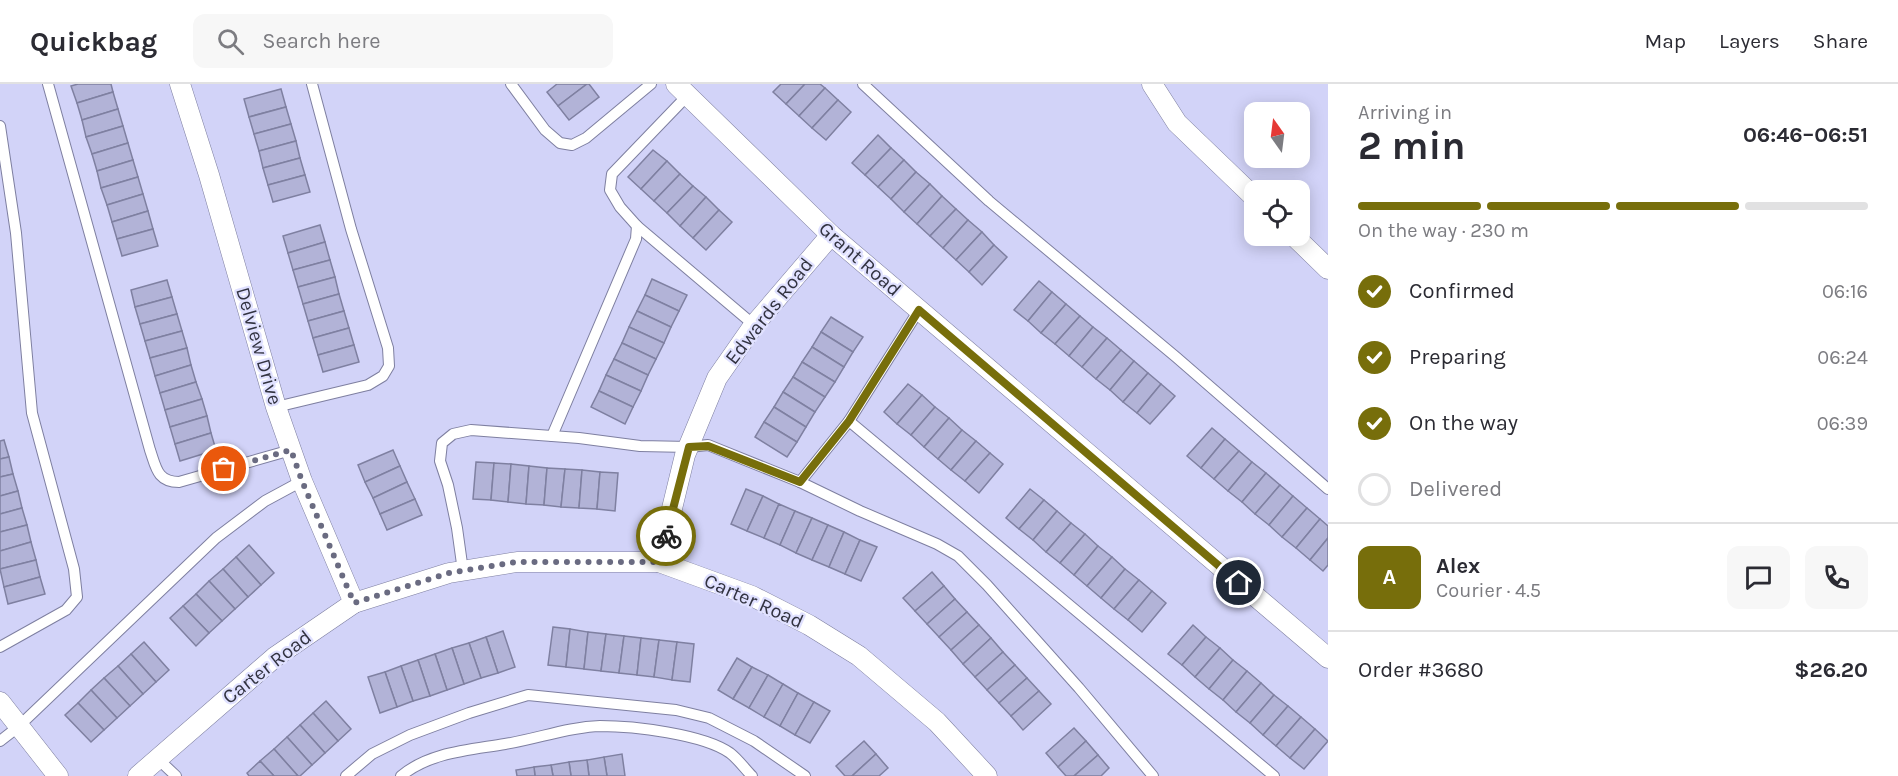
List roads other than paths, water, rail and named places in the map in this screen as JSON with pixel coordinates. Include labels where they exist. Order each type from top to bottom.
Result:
[{"type":"street","name":"Delview Drive","points":[[180,84],[209,175],[276,407],[302,481],[354,603]]},
{"type":"street","points":[[1152,84],[1177,123],[1244,187]]},
{"type":"street","name":"Grant Road","points":[[682,90],[831,235],[1328,658]]},
{"type":"street","name":"Edwards Road","points":[[660,562],[689,447],[717,378],[754,325],[831,235]]},
{"type":"street","points":[[1304,246],[1328,269]]},
{"type":"street","name":"Carter Road","points":[[138,776],[274,657],[354,603],[449,573],[516,562],[660,562],[752,596],[809,625],[859,656],[937,722],[987,776]]},
{"type":"street","points":[[0,702],[58,776]]},
{"type":"lane","points":[[48,84],[150,450],[160,476],[168,482],[179,482],[291,450]]},
{"type":"lane","points":[[276,407],[368,386],[383,376],[389,366],[388,348],[351,228],[312,84]]},
{"type":"lane","points":[[511,84],[545,130],[560,142],[572,145],[586,138],[651,84]]},
{"type":"lane","points":[[863,84],[989,201],[1176,357],[1328,489]]},
{"type":"lane","points":[[682,90],[612,174],[610,190],[620,207],[637,226],[754,325]]},
{"type":"lane","points":[[0,126],[16,233],[32,413],[74,569],[77,597],[66,610],[0,647]]},
{"type":"lane","points":[[552,436],[636,240],[637,226]]},
{"type":"lane","points":[[800,482],[849,421],[919,310]]},
{"type":"lane","points":[[849,421],[1274,776]]},
{"type":"lane","points":[[462,571],[457,528],[448,485],[440,461],[442,443],[453,434],[471,430],[640,446],[708,446],[800,482],[958,556],[1079,688],[1153,776]]},
{"type":"lane","points":[[0,741],[18,727],[216,538],[265,501],[302,481]]},
{"type":"lane","points":[[346,776],[372,754],[410,735],[469,712],[528,695],[676,710],[709,718],[754,741],[805,776]]},
{"type":"lane","points":[[401,776],[425,761],[448,754],[600,726],[645,730],[712,744],[731,753],[752,776]]},
{"type":"lane","points":[[158,759],[176,776]]}]
